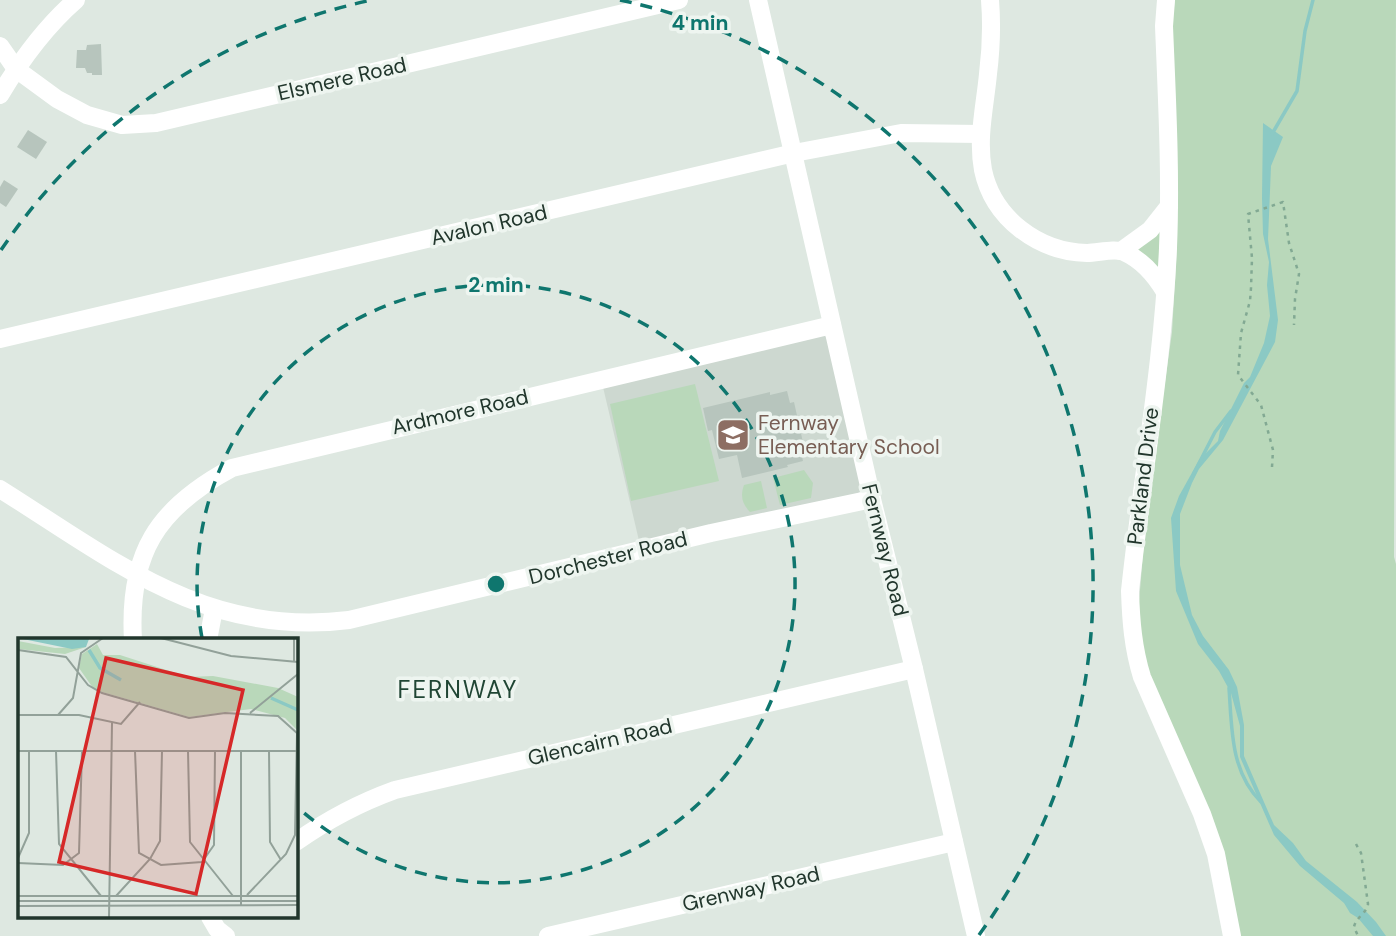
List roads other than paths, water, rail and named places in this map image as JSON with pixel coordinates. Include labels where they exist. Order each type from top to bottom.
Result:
[{"type":"street","points":[[0,95],[16,69],[56,17],[76,0]]},
{"type":"street","name":"Elsmere Road","points":[[0,46],[16,69],[57,99],[87,116],[122,125],[156,123],[679,0]]},
{"type":"street","name":"Fernway Road","points":[[758,0],[872,499],[976,936]]},
{"type":"street","points":[[990,0],[988,72],[981,134],[983,171],[991,193],[1002,211],[1016,226],[1047,246],[1085,253],[1122,251],[1150,229],[1169,206]]},
{"type":"street","name":"Parkland Drive","points":[[1166,0],[1164,26],[1169,206],[1165,292],[1130,591],[1131,629],[1135,656],[1142,677],[1186,776],[1216,854],[1231,936]]},
{"type":"street","name":"Avalon Road","points":[[0,339],[794,153],[901,133],[981,134]]},
{"type":"street","points":[[1122,251],[1144,265],[1156,277],[1165,292]]},
{"type":"street","name":"Ardmore Road","points":[[132,638],[131,611],[137,575],[154,533],[167,516],[195,490],[232,467],[832,325]]},
{"type":"street","name":"Dorchester Road","points":[[0,489],[137,575],[184,599],[257,620],[318,624],[349,620],[711,533],[872,499]]},
{"type":"street","points":[[208,638],[214,609]]},
{"type":"street","name":"Glencairn Road","points":[[298,841],[324,822],[396,790],[914,669]]},
{"type":"street","name":"Grenway Road","points":[[548,936],[954,842]]},
{"type":"water","points":[[1263,123],[1283,137],[1271,166],[1268,239],[1278,320],[1275,342],[1223,440],[1199,469],[1192,483],[1180,514],[1180,565],[1192,615],[1203,636],[1229,670],[1237,687],[1244,725],[1244,756],[1274,825],[1293,843],[1306,861],[1357,902],[1386,936],[1373,936],[1344,903],[1300,866],[1274,835],[1240,757],[1240,726],[1231,693],[1219,671],[1198,644],[1176,591],[1171,518],[1179,496],[1199,460],[1218,441],[1220,431],[1244,383],[1250,377],[1264,343],[1270,316],[1267,285],[1269,262],[1263,234]]},
{"type":"waterway","points":[[1272,134],[1297,91],[1305,31],[1313,0]]},
{"type":"waterway","points":[[1194,473],[1215,432],[1231,411]]},
{"type":"waterway","points":[[1229,688],[1232,733],[1238,763],[1243,777],[1261,802]]},
{"type":"place","name":"Fernway Elementary School","points":[[733,435]]},
{"type":"district","name":"FERNWAY","points":[[458,690]]}]
